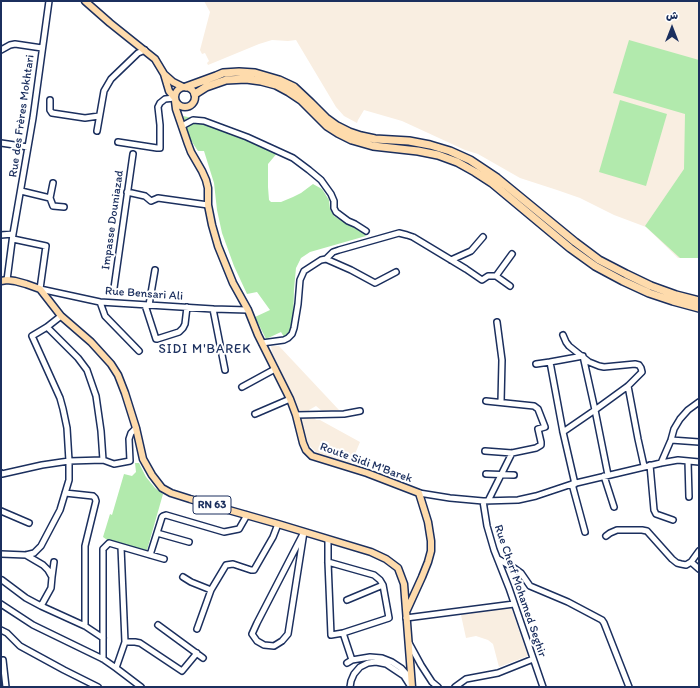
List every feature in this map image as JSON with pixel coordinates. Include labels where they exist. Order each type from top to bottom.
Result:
[{"type":"highway","points":[[185,87],[231,72],[256,73],[279,80],[294,87],[326,118],[349,132],[375,139],[409,141],[450,151],[470,160],[492,175],[599,260],[651,286],[699,301]]},
{"type":"highway","points":[[195,94],[206,87],[226,80],[246,79],[276,85],[301,100],[327,126],[352,140],[373,146],[418,150],[438,155],[457,162],[476,172],[492,183],[570,248],[595,266],[622,281],[649,293],[699,308]]},
{"type":"main road","name":"Route Sidi M'Barek","points":[[85,1],[155,59],[164,74],[170,93],[175,99],[176,109],[191,152],[206,180],[208,188],[208,205],[218,246],[233,283],[248,310],[258,335],[290,399],[306,450],[312,456],[367,473],[419,493]]},
{"type":"main road","name":"Route Sidi M'Barek","points":[[164,74],[173,82],[185,87]]},
{"type":"main road","points":[[181,123],[183,113],[195,100],[195,94],[192,89],[185,87],[178,89],[175,99],[179,106],[188,107]]},
{"type":"main road","points":[[4,281],[15,281],[40,289]]},
{"type":"main road","name":"RN 63","points":[[40,289],[61,316],[91,342],[111,364],[118,375],[136,428],[143,459],[162,488],[170,493],[371,552],[386,559],[398,568],[404,584],[411,687]]},
{"type":"main road","points":[[406,614],[428,562],[431,551],[428,522],[419,493]]},
{"type":"street","name":"Rue des Frères Mokhtari","points":[[4,281],[21,191],[49,1]]},
{"type":"street","points":[[1,50],[15,44],[42,48]]},
{"type":"street","points":[[97,131],[104,91],[111,79],[138,52],[145,50]]},
{"type":"street","points":[[118,142],[159,148],[160,126],[158,107],[165,99],[175,99]]},
{"type":"street","points":[[50,100],[50,110],[52,113],[85,118],[99,116]]},
{"type":"street","points":[[181,123],[193,120],[204,121],[247,137],[292,158],[309,170],[326,187],[334,201],[334,208],[336,212],[366,231]]},
{"type":"street","points":[[1,143],[28,147]]},
{"type":"street","name":"Impasse Douniazad","points":[[114,288],[133,154]]},
{"type":"street","points":[[53,183],[50,198],[53,206],[64,207]]},
{"type":"street","points":[[21,191],[50,198]]},
{"type":"street","points":[[127,192],[145,196],[151,201],[158,198],[208,205]]},
{"type":"street","points":[[262,343],[284,340],[292,334],[298,304],[300,280],[304,271],[321,260],[326,259],[333,252],[399,233],[413,237],[482,280],[488,276],[496,276],[510,286]]},
{"type":"street","points":[[1,235],[13,236],[46,246],[40,289]]},
{"type":"street","points":[[450,260],[471,251],[483,237]]},
{"type":"street","points":[[496,276],[512,254]]},
{"type":"street","points":[[326,259],[374,283],[396,272]]},
{"type":"street","points":[[156,270],[147,305],[157,339],[179,332],[183,328],[185,324],[187,307]]},
{"type":"street","name":"Rue Bensari Ali","points":[[40,289],[100,302],[248,310]]},
{"type":"street","points":[[100,302],[105,316],[139,351]]},
{"type":"street","points":[[213,309],[225,370]]},
{"type":"street","points":[[1,552],[26,555],[34,553],[41,546],[60,510],[69,480],[67,428],[61,404],[32,336],[61,316]]},
{"type":"street","points":[[497,322],[502,360],[501,402]]},
{"type":"street","points":[[47,327],[78,358],[87,370],[96,396],[103,460]]},
{"type":"street","points":[[563,335],[569,346],[589,362],[604,367],[635,364],[639,365],[642,372],[628,386],[563,432]]},
{"type":"street","points":[[536,364],[583,356]]},
{"type":"street","points":[[583,356],[595,410],[606,476],[614,507]]},
{"type":"street","points":[[550,362],[573,484],[585,532]]},
{"type":"street","points":[[242,387],[276,369]]},
{"type":"street","points":[[628,386],[638,439],[647,466],[654,510],[656,514],[673,520]]},
{"type":"street","points":[[255,414],[290,399]]},
{"type":"street","points":[[486,401],[534,406],[538,409],[545,427],[538,429],[541,442],[540,447],[512,453],[486,451]]},
{"type":"street","points":[[661,463],[674,429],[680,419],[688,410],[698,403]]},
{"type":"street","points":[[296,415],[344,414],[360,411]]},
{"type":"street","points":[[1,473],[69,461],[103,460],[114,464],[130,461],[129,439],[131,433],[136,428]]},
{"type":"street","points":[[671,440],[699,442]]},
{"type":"street","points":[[486,501],[512,453]]},
{"type":"street","name":"Route Sidi M'Barek","points":[[419,493],[450,498],[486,501],[513,500],[527,498],[573,484],[661,463],[678,460],[699,462]]},
{"type":"street","points":[[688,461],[689,497]]},
{"type":"street","points":[[486,474],[514,474]]},
{"type":"street","points":[[65,493],[93,496],[96,502],[85,546],[85,626]]},
{"type":"street","name":"Rue Cherf Mohamed Seghir","points":[[486,501],[487,526],[494,550],[543,687]]},
{"type":"street","points":[[1,512],[29,523]]},
{"type":"street","points":[[150,555],[163,516],[166,515],[224,532],[239,529],[247,515]]},
{"type":"street","points":[[197,629],[211,590],[226,565],[233,564],[254,570],[274,537],[278,524]]},
{"type":"street","points":[[606,536],[617,530],[647,531],[677,563],[686,565],[691,562],[699,551]]},
{"type":"street","points":[[304,532],[288,634],[282,641],[274,646],[264,645],[257,641],[252,634],[304,532]]},
{"type":"street","points":[[157,533],[189,542]]},
{"type":"street","points":[[328,540],[328,562],[331,635],[389,618],[383,585],[380,580],[374,575],[328,562]]},
{"type":"street","points":[[103,659],[103,549],[109,543],[164,559]]},
{"type":"street","points":[[116,668],[125,642],[121,547]]},
{"type":"street","points":[[26,555],[48,570],[52,577]]},
{"type":"street","points":[[498,559],[521,573],[530,586],[568,602],[602,620],[629,687]]},
{"type":"street","points":[[41,606],[50,588],[54,562]]},
{"type":"street","points":[[691,562],[699,569]]},
{"type":"street","points":[[183,577],[211,590]]},
{"type":"street","points":[[2,580],[26,598],[85,626],[103,638]]},
{"type":"street","points":[[347,600],[383,585]]},
{"type":"street","points":[[1,604],[33,625],[103,659],[141,687]]},
{"type":"street","points":[[406,614],[514,604]]},
{"type":"street","points":[[158,625],[203,658]]},
{"type":"street","points":[[1,630],[7,633],[20,646],[98,687]]},
{"type":"street","points":[[342,633],[352,660]]},
{"type":"street","points":[[408,641],[432,682],[438,687]]},
{"type":"street","points":[[125,642],[140,643],[182,671],[197,653]]},
{"type":"street","points":[[346,663],[352,660],[370,657],[382,658],[401,668],[411,679]]},
{"type":"street","points":[[456,687],[466,680],[498,673],[533,659]]},
{"type":"street","points":[[3,660],[6,687]]},
{"type":"street","points":[[350,687],[354,674],[360,667],[368,663],[376,662],[386,664],[404,676],[411,687]]},
{"type":"shaded area","points":[[204,1],[699,1],[699,258],[678,258],[646,227],[614,215],[580,198],[520,178],[478,154],[465,150],[402,121],[364,110],[357,123],[344,116],[336,107],[296,40],[272,40],[208,65],[207,63],[209,61],[205,53],[202,54],[200,50],[210,12]]},
{"type":"shaded area","points":[[271,346],[279,346],[339,410],[322,411],[316,406],[309,410],[310,412],[300,413],[272,352]]},
{"type":"shaded area","points":[[312,414],[316,420],[320,420],[360,442],[350,466],[319,455],[308,444],[300,419],[304,416]]},
{"type":"shaded area","points":[[511,607],[528,656],[499,667],[493,644],[488,640],[476,636],[466,638],[461,615]]},
{"type":"green space","points":[[629,40],[699,60],[699,258],[680,258],[645,226],[684,169],[685,114],[613,93]]},
{"type":"green space","points":[[620,100],[667,114],[646,186],[599,172]]},
{"type":"green space","points":[[183,116],[198,119],[278,152],[268,164],[269,200],[271,202],[281,202],[293,197],[313,184],[322,189],[329,200],[330,209],[334,216],[345,223],[363,230],[366,236],[310,252],[301,258],[296,268],[293,325],[290,332],[284,337],[281,332],[266,339],[255,317],[270,310],[257,292],[247,294],[234,266],[222,233],[217,210],[214,183],[204,151],[198,151],[188,136]]},
{"type":"green space","points":[[135,463],[139,463],[146,477],[155,488],[163,494],[147,550],[141,550],[110,542],[103,537],[110,514],[112,515],[124,474],[132,476],[136,472]]},
{"type":"district","name":"SIDI M'BAREK","points":[[205,350]]}]
